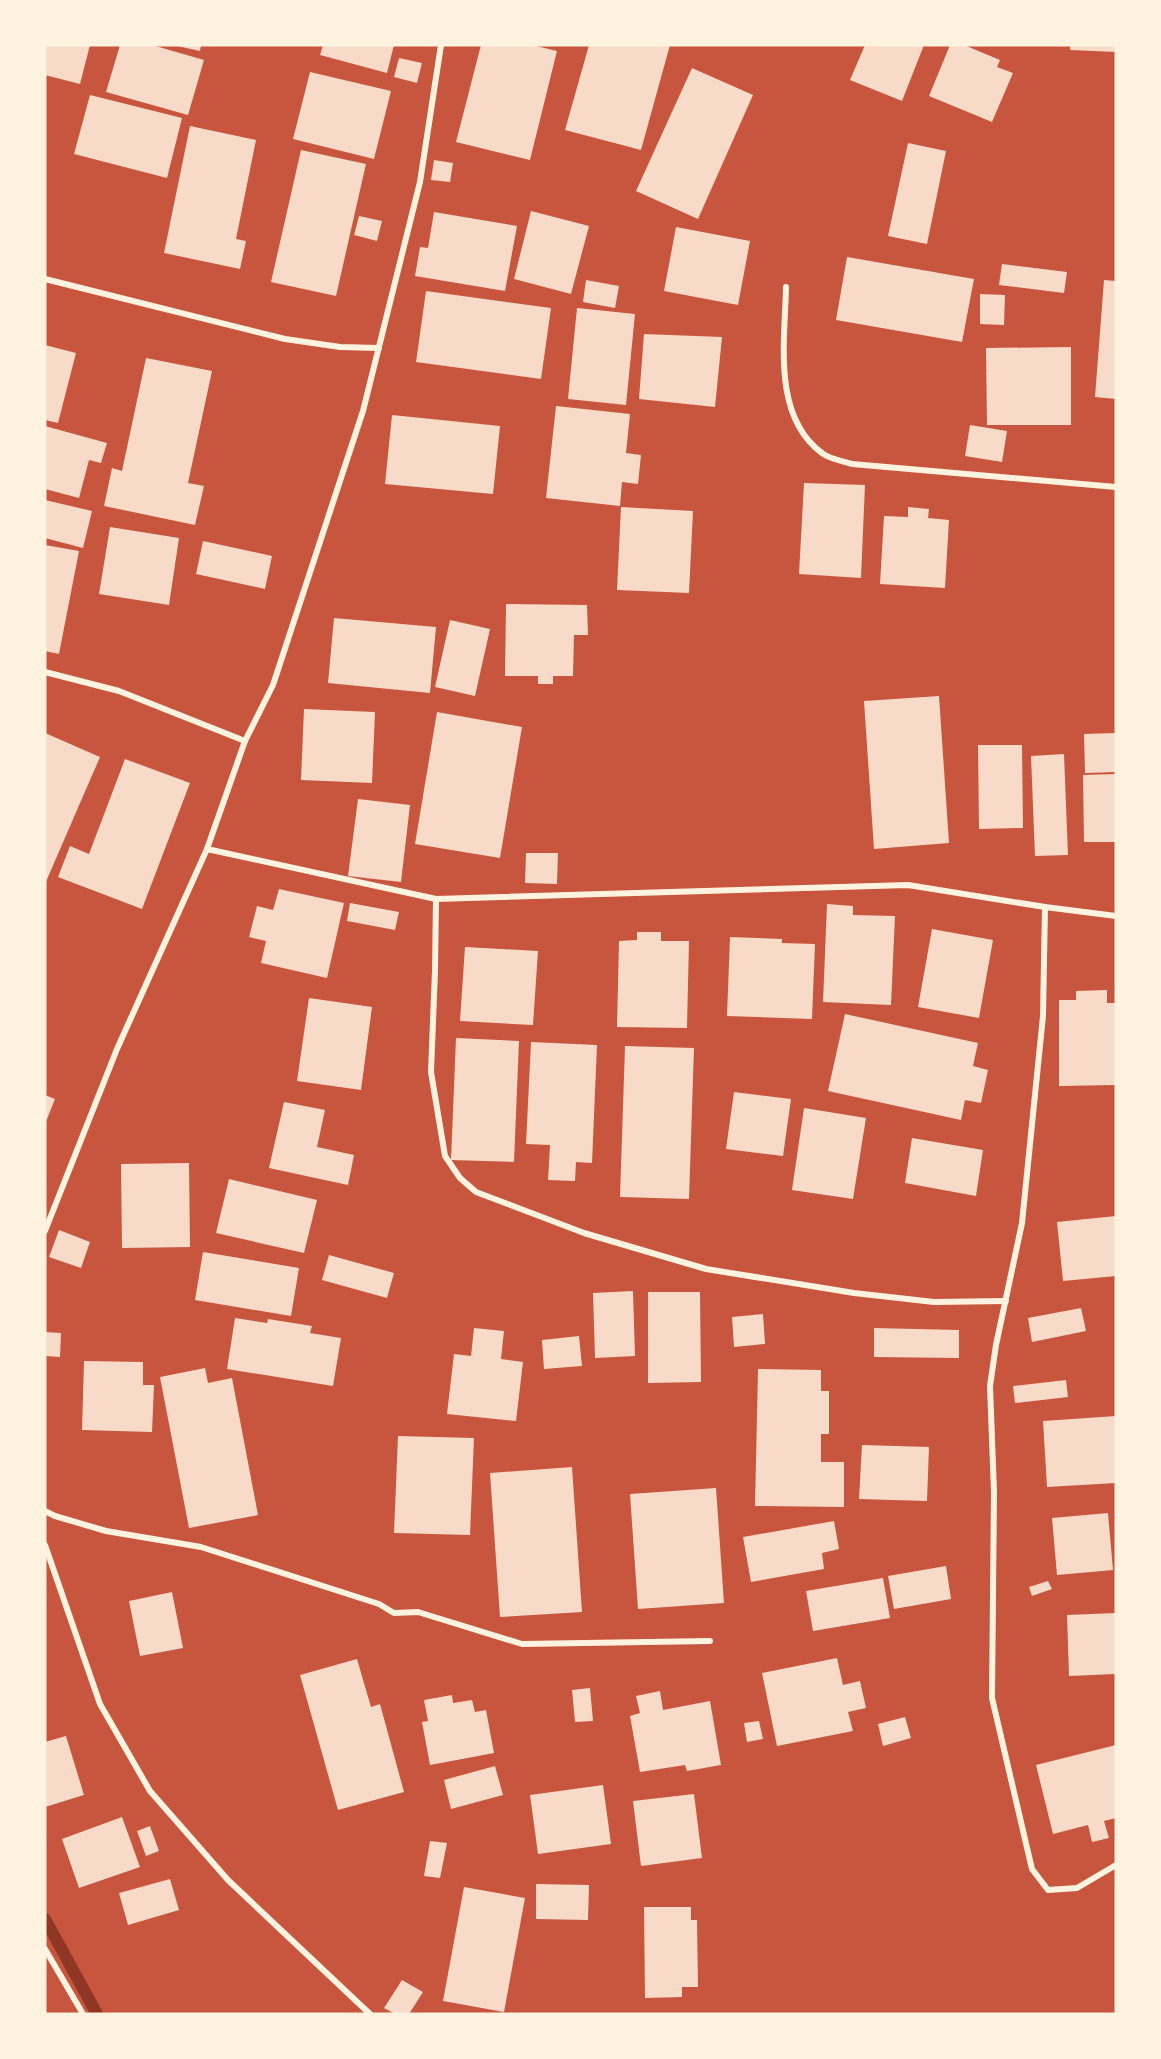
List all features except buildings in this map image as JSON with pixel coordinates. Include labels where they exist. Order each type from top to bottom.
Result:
[{"type":"street","points":[[45,1230],[117,1048],[207,849],[245,741],[273,685],[363,411],[420,182],[441,45]]},
{"type":"street","points":[[45,279],[285,339],[340,347],[379,348]]},
{"type":"street","points":[[786,287],[785,379],[792,414],[801,431],[823,454],[852,464],[1116,488]]},
{"type":"street","points":[[45,672],[120,690],[245,741]]},
{"type":"street","points":[[207,849],[436,899],[908,885],[1116,916]]},
{"type":"street","points":[[436,899],[431,1072],[445,1156],[460,1178],[476,1192],[584,1233],[706,1269],[911,1300],[1006,1301]]},
{"type":"street","points":[[1045,907],[1045,976],[1022,1223],[996,1346],[990,1386],[994,1492],[992,1698],[1032,1869],[1048,1890],[1077,1888],[1116,1865]]},
{"type":"street","points":[[45,1511],[106,1531],[201,1547],[379,1604],[394,1613],[418,1612],[522,1644],[710,1641]]},
{"type":"street","points":[[45,1545],[100,1704],[150,1791],[228,1880],[370,2014]]},
{"type":"street","points":[[45,1949],[82,2014]]},
{"type":"waterway","points":[[45,1919],[97,2014]]}]
